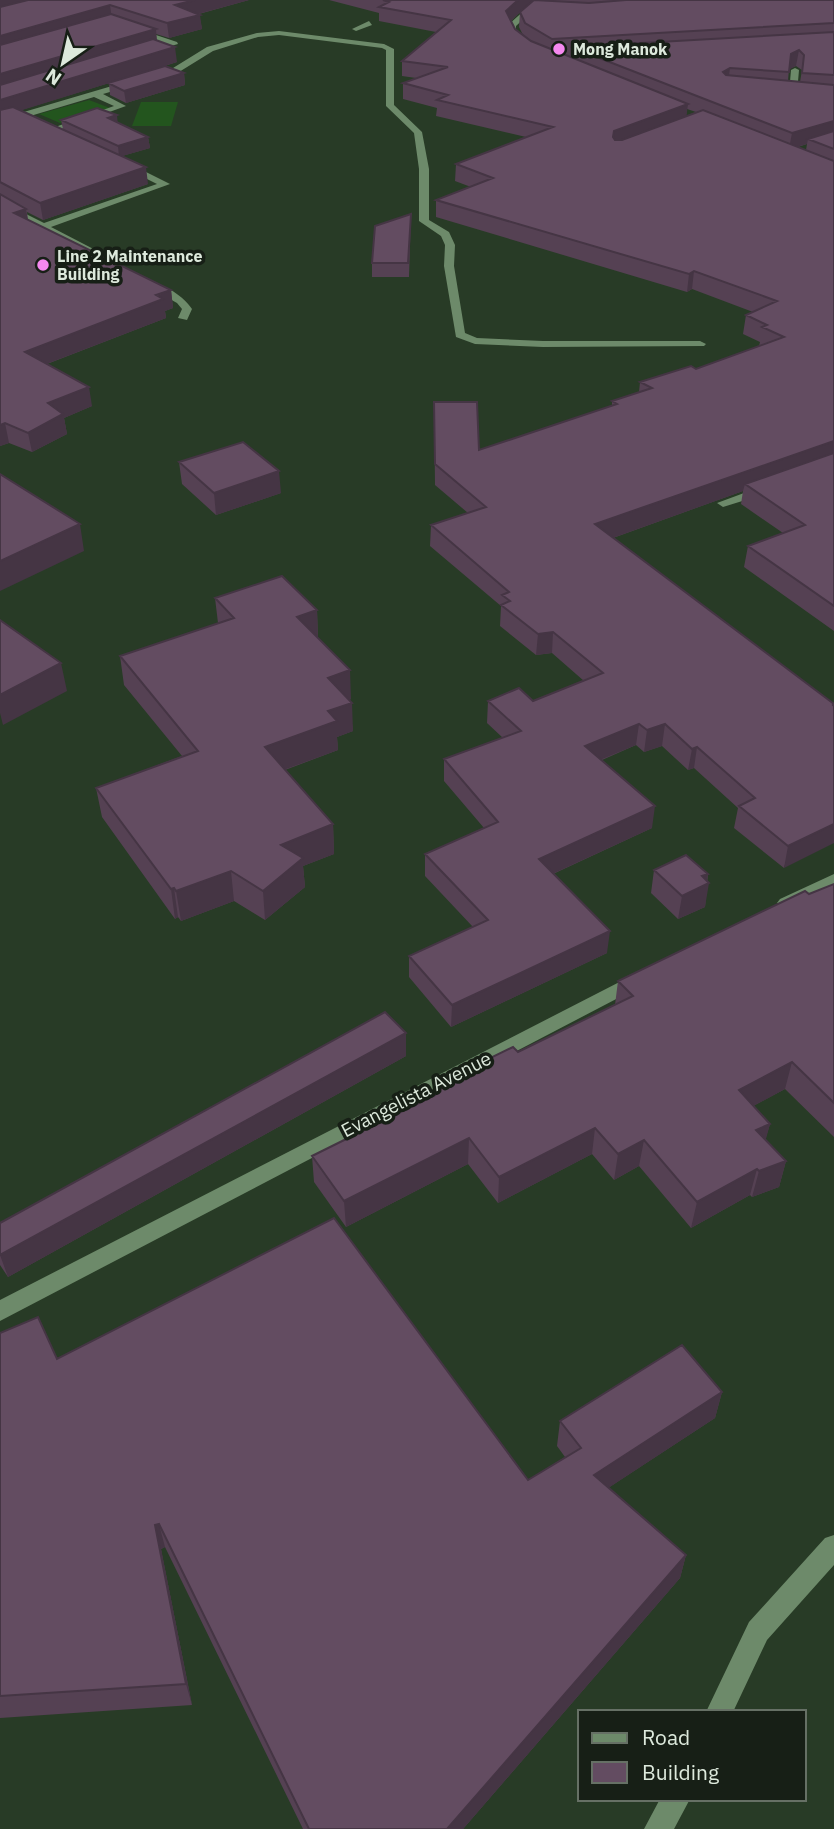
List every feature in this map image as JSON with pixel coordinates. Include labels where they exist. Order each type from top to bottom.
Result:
[{"type":"street","points":[[528,48],[517,43],[512,34],[512,25],[529,8],[540,4]]},
{"type":"street","points":[[356,29],[369,23]]},
{"type":"street","points":[[120,25],[174,44],[158,51]]},
{"type":"street","points":[[0,122],[176,70],[210,49],[257,35],[279,33],[384,46],[390,49],[390,106],[418,132],[424,169],[424,221],[445,234],[450,245],[449,266],[460,334],[475,341],[543,344],[700,344]]},
{"type":"street","points":[[793,93],[795,70]]},
{"type":"street","points":[[780,92],[807,94]]},
{"type":"street","points":[[48,131],[122,106],[95,94]]},
{"type":"street","points":[[17,117],[60,136]]},
{"type":"street","points":[[45,226],[165,184],[111,158]]},
{"type":"street","points":[[0,204],[113,263]]},
{"type":"street","points":[[147,282],[181,301],[187,309],[183,318]]},
{"type":"street","points":[[723,503],[773,486]]},
{"type":"street","points":[[764,914],[834,880]]},
{"type":"street","name":"Evangelista Avenue","points":[[0,1311],[654,971]]},
{"type":"street","points":[[720,1710],[758,1631],[834,1547]]},
{"type":"street","points":[[658,1829],[675,1801]]},
{"type":"green space","points":[[89,100],[110,108],[60,123],[39,114]]},
{"type":"green space","points":[[141,102],[178,102],[171,126],[132,126]]},
{"type":"building","points":[[28,0],[195,0],[175,5],[200,15],[167,23],[110,5],[0,36],[0,7]]},
{"type":"building","points":[[383,0],[518,0],[506,11],[515,29],[531,41],[688,104],[614,131],[615,140],[622,140],[703,110],[834,161],[834,441],[595,524],[834,704],[834,824],[788,846],[739,806],[755,798],[697,747],[692,749],[665,724],[647,730],[639,724],[585,746],[655,806],[539,859],[610,931],[452,1005],[409,956],[488,920],[425,854],[498,822],[444,759],[521,731],[488,701],[519,688],[533,701],[603,673],[553,632],[538,634],[501,605],[510,601],[502,595],[509,592],[431,525],[486,507],[435,464],[434,402],[477,402],[479,450],[617,404],[612,401],[652,388],[640,382],[691,366],[696,369],[784,337],[762,327],[767,325],[746,315],[777,301],[694,271],[689,274],[436,200],[493,178],[456,164],[553,127],[437,100],[448,95],[403,83],[448,67],[402,61],[451,20],[379,7],[389,2]]},
{"type":"building","points":[[534,0],[589,3],[626,0],[834,0],[834,23],[552,39],[525,23],[520,12]]},
{"type":"building","points":[[111,14],[156,29],[0,74],[0,45]]},
{"type":"building","points":[[834,32],[834,75],[802,73],[804,55],[799,50],[791,54],[789,72],[730,68],[723,72],[726,75],[834,85],[834,121],[792,133],[571,47]]},
{"type":"building","points":[[153,39],[175,47],[0,100],[0,85]]},
{"type":"building","points":[[165,66],[184,73],[124,91],[108,83]]},
{"type":"building","points":[[13,107],[146,167],[40,203],[0,182],[0,110]]},
{"type":"building","points":[[97,108],[117,115],[108,118],[148,137],[118,146],[61,120]]},
{"type":"building","points":[[834,131],[834,149],[808,139]]},
{"type":"building","name":"Line 2 Maintenance Building","points":[[0,194],[26,209],[14,213],[171,290],[156,295],[163,299],[25,352],[89,387],[48,403],[63,414],[28,433],[5,423],[0,425]]},
{"type":"building","points":[[411,214],[408,263],[372,263],[375,226]]},
{"type":"building","points":[[243,442],[279,471],[214,493],[179,462]]},
{"type":"building","points":[[834,453],[834,606],[748,546],[805,525],[745,484]]},
{"type":"building","points":[[0,474],[80,524],[0,561]]},
{"type":"building","points":[[282,576],[317,610],[297,617],[350,670],[328,678],[352,703],[328,711],[337,721],[265,747],[333,824],[281,845],[303,858],[263,891],[231,871],[176,891],[171,889],[96,788],[198,751],[120,656],[234,618],[215,598]]},
{"type":"building","points":[[0,620],[61,663],[0,695]]},
{"type":"building","points":[[686,855],[708,874],[702,876],[709,883],[682,896],[654,870]]},
{"type":"building","points":[[834,884],[834,1103],[792,1062],[739,1090],[770,1124],[756,1130],[786,1161],[759,1171],[757,1169],[697,1202],[644,1140],[618,1154],[595,1128],[499,1177],[469,1138],[344,1201],[312,1156],[435,1095],[433,1092],[484,1067],[480,1063],[513,1047],[518,1052],[633,996],[618,981],[805,891],[809,894]]},
{"type":"building","points":[[385,1012],[406,1033],[0,1255],[0,1223]]},
{"type":"building","points":[[334,1218],[528,1480],[581,1448],[560,1421],[682,1345],[722,1392],[594,1475],[686,1555],[447,1829],[309,1829],[159,1524],[155,1525],[186,1684],[0,1696],[0,1333],[38,1317],[57,1359]]},
{"type":"place","name":"Mong Manok","points":[[559,49]]},
{"type":"place","name":"Line 2 Maintenance Building","points":[[43,265]]}]
